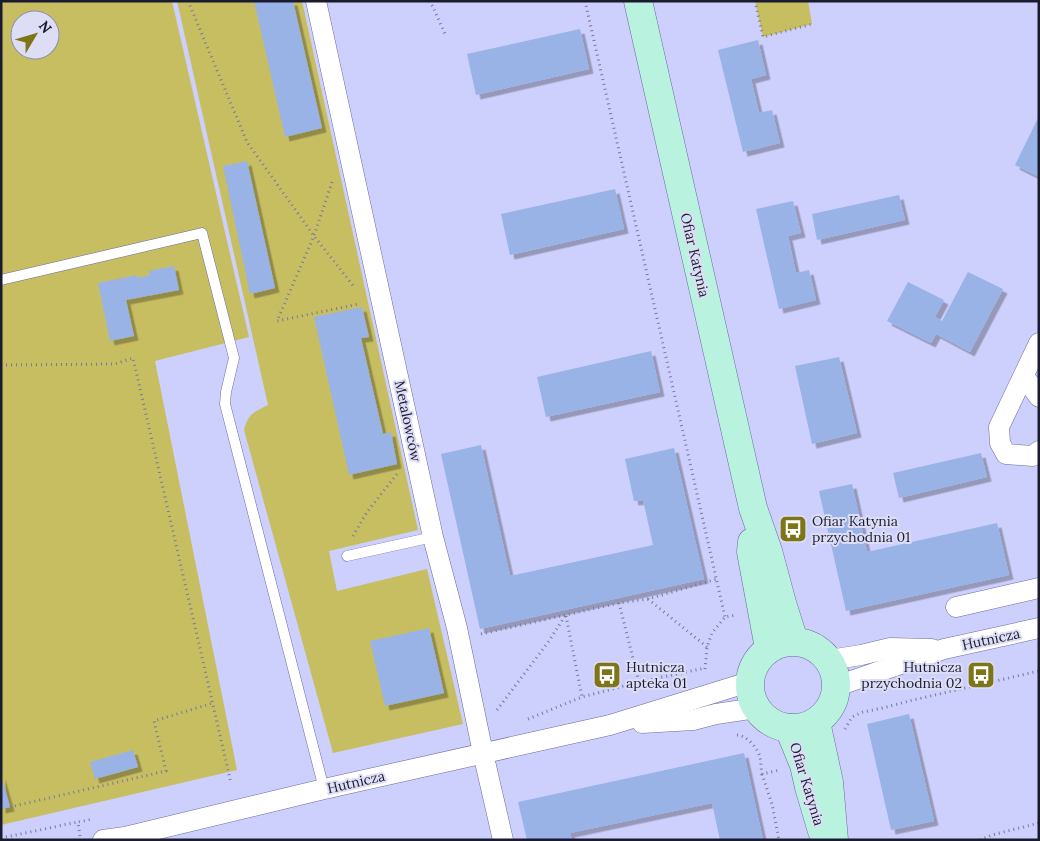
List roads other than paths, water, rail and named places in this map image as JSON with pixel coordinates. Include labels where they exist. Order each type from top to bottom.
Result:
[{"type":"street","name":"Metalowców","points":[[316,1],[433,537],[457,628],[503,840]]},
{"type":"street","name":"Ofiar Katynia","points":[[638,1],[753,508],[768,551],[794,641]]},
{"type":"street","points":[[1039,343],[999,426],[1000,443],[1006,454],[1033,456],[1039,452]]},
{"type":"street","points":[[1024,376],[1039,397]]},
{"type":"street","name":"Ofiar Katynia","points":[[753,508],[751,552],[760,609],[769,648]]},
{"type":"street","points":[[956,607],[1039,588]]},
{"type":"street","name":"Hutnicza","points":[[837,686],[944,649],[1039,628]]},
{"type":"street","points":[[794,641],[808,643],[820,650],[829,660],[835,672],[837,686],[834,700],[827,712],[816,722],[803,727],[789,728],[776,725],[765,718],[753,695],[752,669],[759,657],[769,648],[781,642],[794,641]]},
{"type":"street","name":"Hutnicza","points":[[829,660],[890,648],[944,649]]},
{"type":"street","name":"Hutnicza","points":[[610,725],[692,720],[716,714],[753,695]]},
{"type":"street","name":"Hutnicza","points":[[103,840],[126,838],[324,789],[753,695]]},
{"type":"street","name":"Ofiar Katynia","points":[[816,722],[829,782],[834,840]]},
{"type":"street","name":"Ofiar Katynia","points":[[789,728],[804,765],[808,787],[825,840]]},
{"type":"lane","points":[[1,280],[202,233],[234,358],[225,404],[324,789]]},
{"type":"lane","points":[[347,556],[433,537]]},
{"type":"place","name":"Ofiar Katynia przychodnia 01","points":[[793,529]]},
{"type":"place","name":"Hutnicza apteka 01","points":[[607,675]]},
{"type":"place","name":"Hutnicza przychodnia 02","points":[[981,675]]}]
